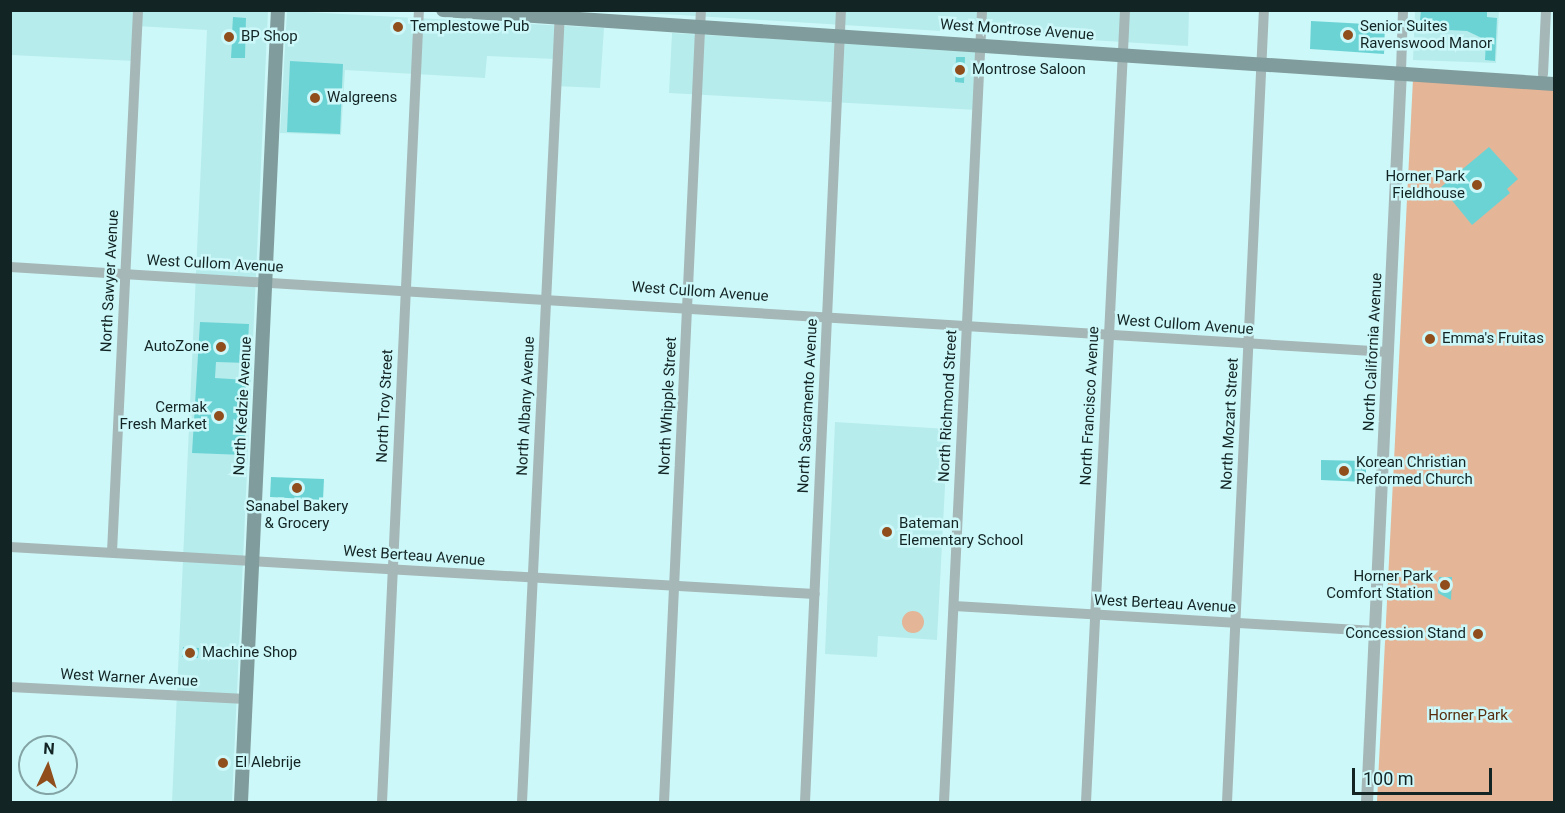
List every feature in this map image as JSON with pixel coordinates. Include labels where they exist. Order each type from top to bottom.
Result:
[{"type":"main road","name":"North Kedzie Avenue","points":[[242,802],[278,10]]},
{"type":"main road","name":"West Montrose Avenue","points":[[443,10],[560,14],[700,27],[1516,78],[1554,84]]},
{"type":"main road","name":"West Montrose Avenue","points":[[1516,78],[1544,72]]},
{"type":"street","name":"North Sawyer Avenue","points":[[112,552],[138,10]]},
{"type":"street","name":"North Troy Street","points":[[382,802],[419,10]]},
{"type":"street","name":"North Whipple Street","points":[[664,802],[701,10]]},
{"type":"street","name":"North Sacramento Avenue","points":[[805,802],[841,10]]},
{"type":"street","name":"North Richmond Street","points":[[945,802],[981,10]]},
{"type":"street","name":"North Francisco Avenue","points":[[1086,802],[1125,10]]},
{"type":"street","name":"North Mozart Street","points":[[1227,802],[1264,10]]},
{"type":"street","name":"North California Avenue","points":[[1367,802],[1403,10]]},
{"type":"street","points":[[1544,72],[1546,10]]},
{"type":"street","name":"North Albany Avenue","points":[[522,802],[560,14]]},
{"type":"street","name":"West Cullom Avenue","points":[[10,267],[687,306],[967,327],[1388,352]]},
{"type":"street","name":"West Berteau Avenue","points":[[10,548],[253,560],[815,594]]},
{"type":"street","name":"West Berteau Avenue","points":[[954,606],[1375,631]]},
{"type":"street","name":"West Warner Avenue","points":[[10,687],[246,699]]},
{"type":"shaded area","points":[[10,11],[268,11],[232,802],[172,802],[207,30],[136,26],[134,61],[11,55]]},
{"type":"shaded area","points":[[287,11],[604,28],[600,88],[554,86],[555,59],[487,56],[485,78],[345,70],[341,135],[280,133]]},
{"type":"shaded area","points":[[602,11],[1189,11],[1188,46],[680,15]]},
{"type":"shaded area","points":[[1415,11],[1499,11],[1496,63],[1413,60]]},
{"type":"shaded area","points":[[672,33],[979,51],[977,110],[669,93]]},
{"type":"shaded area","name":"Bateman Elementary School","points":[[835,422],[948,429],[937,640],[878,636],[877,657],[825,654]]},
{"type":"green space","name":"Horner Park","points":[[1413,79],[1554,87],[1554,802],[1377,802]]},
{"type":"green space","points":[[913,611],[921,614],[924,622],[921,630],[913,633],[905,630],[902,622],[905,614]]},
{"type":"building","points":[[1421,10],[1487,10],[1487,17],[1497,18],[1495,61],[1485,60],[1486,40],[1467,31],[1429,29],[1420,20]]},
{"type":"building","points":[[233,17],[246,18],[245,58],[231,58],[232,41],[224,41],[225,33],[232,33]]},
{"type":"building","name":"Senior Suites Ravenswood Manor","points":[[1311,21],[1385,25],[1384,54],[1310,49]]},
{"type":"building","name":"Montrose Saloon","points":[[956,57],[965,57],[964,83],[955,82]]},
{"type":"building","name":"Walgreens","points":[[290,61],[343,64],[340,134],[287,132]]},
{"type":"building","name":"Horner Park Fieldhouse","points":[[1489,147],[1518,179],[1507,189],[1510,193],[1472,225],[1441,187]]},
{"type":"building","name":"Cermak Fresh Market","points":[[200,322],[249,324],[247,363],[216,362],[215,378],[247,380],[244,455],[192,453]]},
{"type":"building","name":"Korean Christian Reformed Church","points":[[1321,460],[1366,461],[1366,482],[1321,480]]},
{"type":"building","name":"Sanabel Bakery & Grocery","points":[[271,477],[324,479],[323,500],[270,497]]},
{"type":"building","name":"Horner Park Comfort Station","points":[[1439,577],[1452,577],[1451,600],[1438,593]]},
{"type":"building","name":"Machine Shop","points":[[183,647],[199,648],[198,658],[182,657]]},
{"type":"place","name":"Templestowe Pub","points":[[398,27]]},
{"type":"place","name":"Senior Suites Ravenswood Manor","points":[[1348,35]]},
{"type":"place","name":"BP Shop","points":[[229,37]]},
{"type":"place","name":"Montrose Saloon","points":[[960,70]]},
{"type":"place","name":"Walgreens","points":[[315,98]]},
{"type":"place","name":"Horner Park Fieldhouse","points":[[1477,185]]},
{"type":"place","name":"Emma's Fruitas","points":[[1430,339]]},
{"type":"place","name":"AutoZone","points":[[221,347]]},
{"type":"place","name":"Cermak Fresh Market","points":[[219,416]]},
{"type":"place","name":"Korean Christian Reformed Church","points":[[1344,471]]},
{"type":"place","name":"Sanabel Bakery & Grocery","points":[[297,488]]},
{"type":"place","name":"Bateman Elementary School","points":[[887,532]]},
{"type":"place","name":"Horner Park Comfort Station","points":[[1445,585]]},
{"type":"place","name":"Concession Stand","points":[[1478,634]]},
{"type":"place","name":"Machine Shop","points":[[190,653]]},
{"type":"place","name":"El Alebrije","points":[[223,763]]}]
